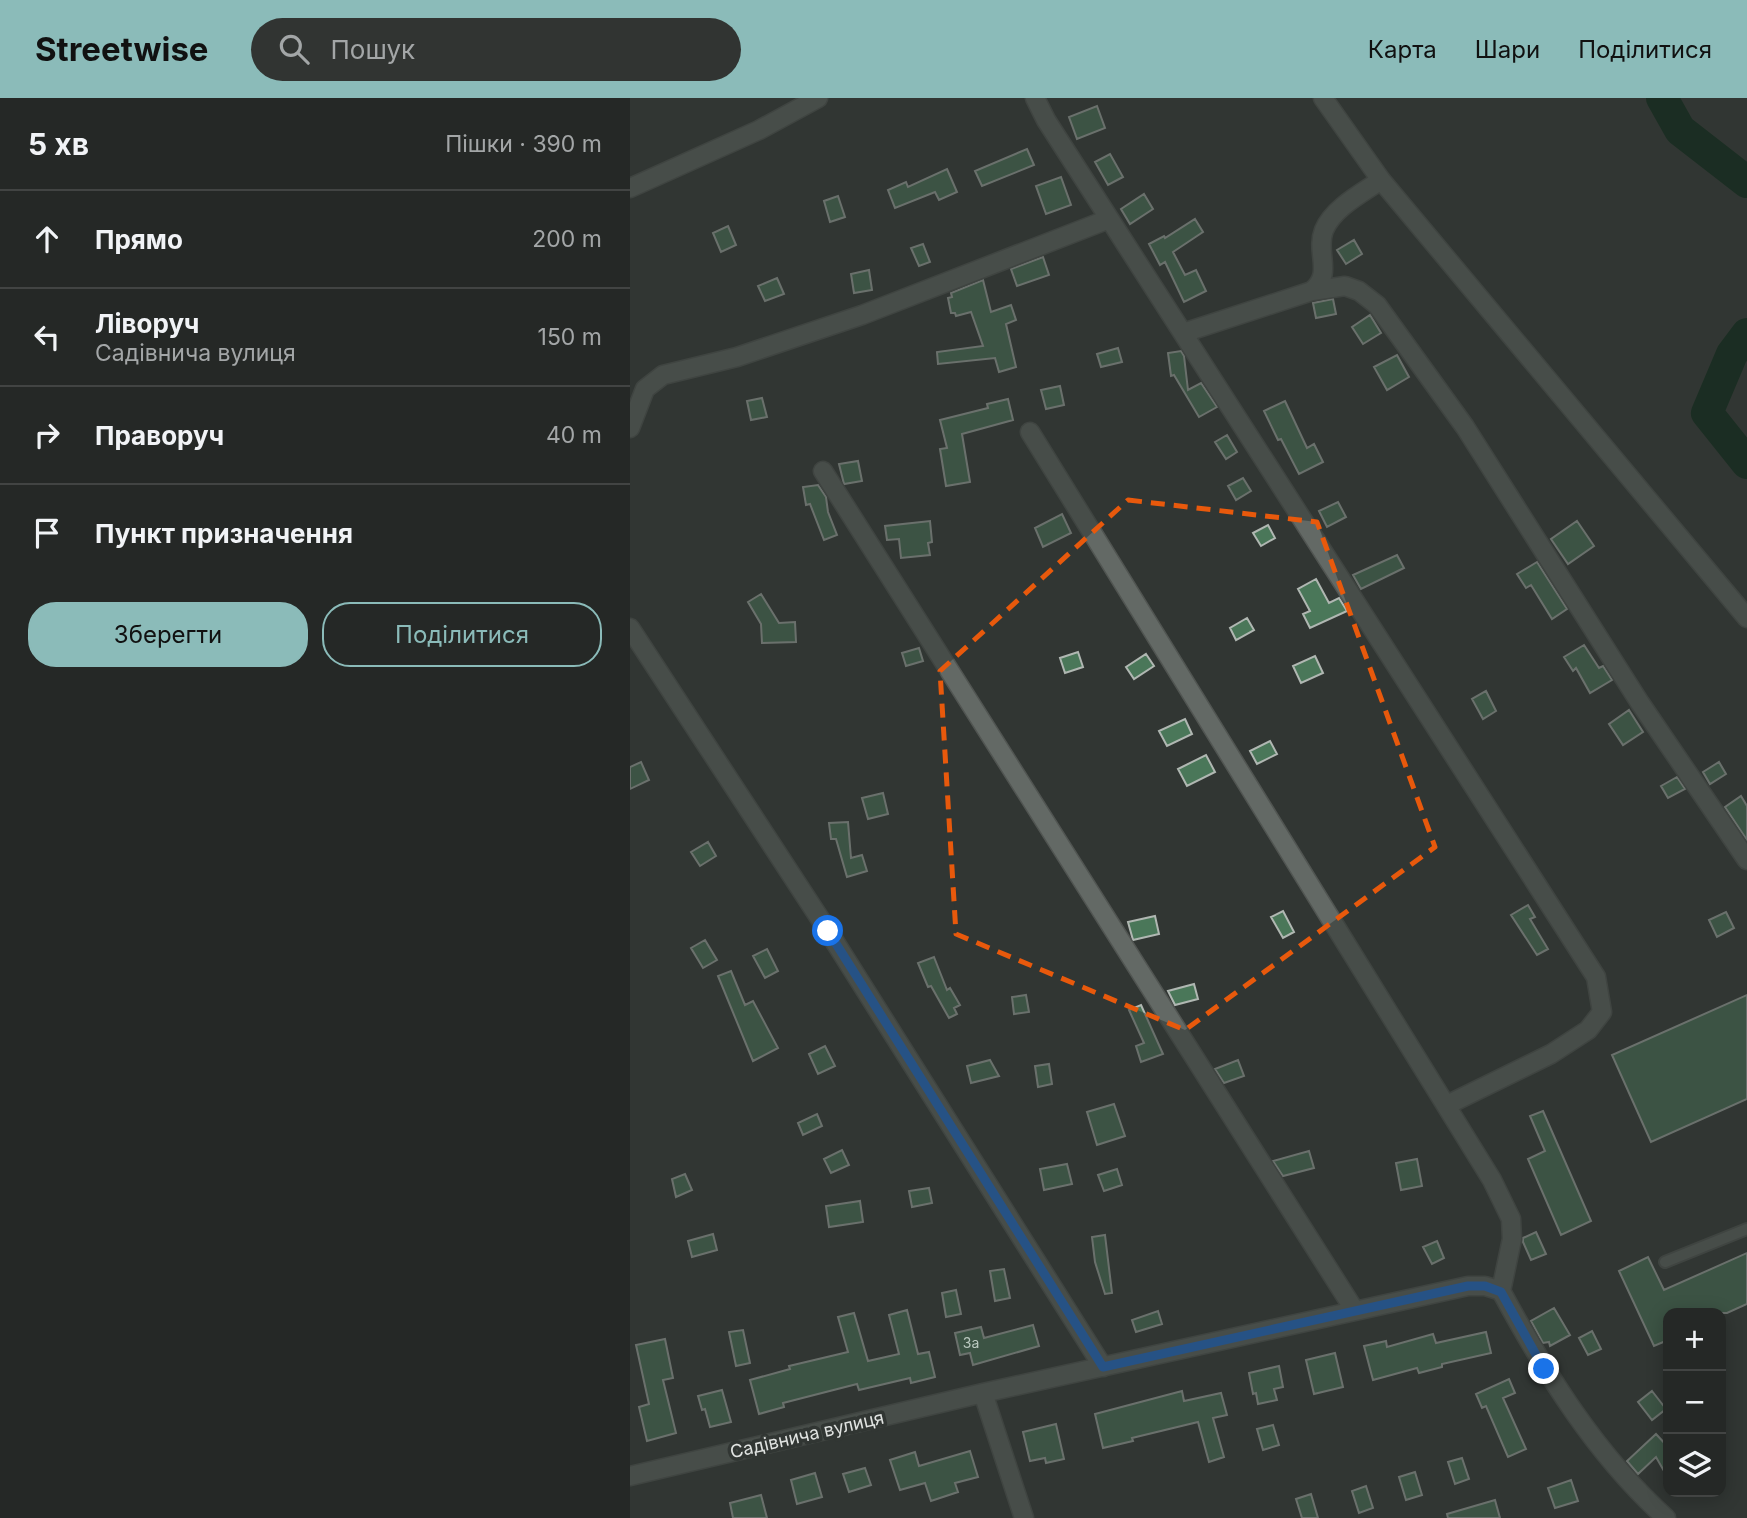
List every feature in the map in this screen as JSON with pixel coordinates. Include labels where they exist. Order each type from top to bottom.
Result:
[{"type":"street","points":[[630,188],[759,130],[818,98]]},
{"type":"street","points":[[1035,98],[1109,219],[1596,977],[1602,1012],[1588,1030],[1551,1055],[1447,1105]]},
{"type":"street","points":[[1323,98],[1381,180],[1747,618]]},
{"type":"street","points":[[1312,291],[1321,284],[1324,275],[1321,244],[1329,221],[1343,207],[1381,180]]},
{"type":"street","points":[[630,428],[645,389],[663,375],[737,357],[849,319],[1109,219]]},
{"type":"street","points":[[1183,333],[1312,291],[1345,286],[1359,291],[1377,305],[1465,427],[1640,703],[1747,860]]},
{"type":"street","points":[[1030,432],[1492,1180],[1511,1219],[1512,1239],[1501,1292],[1544,1369],[1598,1443],[1643,1497],[1666,1518]]},
{"type":"street","points":[[823,471],[1355,1311]]},
{"type":"street","points":[[630,628],[836,943],[1103,1367]]},
{"type":"street","name":"Садівнича вулиця","points":[[630,1476],[983,1393],[1468,1286],[1485,1286],[1501,1292]]},
{"type":"street","points":[[983,1393],[1024,1518]]},
{"type":"lane","points":[[1665,1262],[1747,1228]]},
{"type":"highlighted area","points":[[1128,500],[1317,522],[1435,847],[1185,1030],[956,934],[940,671]]},
{"type":"building","points":[[1097,106],[1105,128],[1077,139],[1069,117]]},
{"type":"building","points":[[1027,149],[1034,165],[982,186],[975,171]]},
{"type":"building","points":[[1110,154],[1123,177],[1108,185],[1095,162]]},
{"type":"building","points":[[947,169],[957,192],[939,200],[935,192],[895,208],[888,190],[906,182],[908,187]]},
{"type":"building","points":[[1061,177],[1071,205],[1046,214],[1036,186]]},
{"type":"building","points":[[1144,194],[1153,209],[1130,224],[1121,209]]},
{"type":"building","points":[[838,196],[845,217],[830,222],[824,201]]},
{"type":"building","points":[[1195,219],[1203,232],[1173,252],[1185,275],[1196,270],[1206,291],[1184,302],[1165,262],[1160,265],[1149,244],[1164,236],[1165,238]]},
{"type":"building","points":[[728,226],[736,245],[721,252],[713,233]]},
{"type":"building","points":[[1354,240],[1362,254],[1346,264],[1337,250]]},
{"type":"building","points":[[923,244],[930,262],[919,266],[911,248]]},
{"type":"building","points":[[1043,257],[1049,275],[1017,286],[1011,269]]},
{"type":"building","points":[[869,270],[872,290],[854,293],[851,274]]},
{"type":"building","points":[[777,278],[784,294],[765,301],[758,286]]},
{"type":"building","points":[[983,280],[991,312],[1011,305],[1016,320],[1006,324],[1016,367],[999,372],[995,358],[938,364],[937,352],[983,346],[971,312],[956,316],[951,313],[948,298],[952,297],[951,293]]},
{"type":"building","points":[[1333,299],[1336,314],[1316,318],[1313,303]]},
{"type":"building","points":[[1370,315],[1381,333],[1363,344],[1352,327]]},
{"type":"building","points":[[1118,348],[1122,362],[1101,367],[1097,354]]},
{"type":"building","points":[[1181,351],[1188,390],[1201,383],[1217,407],[1199,417],[1174,375],[1171,376],[1168,353]]},
{"type":"building","points":[[1397,355],[1409,377],[1387,390],[1374,367]]},
{"type":"building","points":[[1060,386],[1064,405],[1046,409],[1041,390]]},
{"type":"building","points":[[762,398],[767,417],[751,420],[747,401]]},
{"type":"building","points":[[1008,399],[1013,420],[962,434],[970,482],[946,486],[940,449],[947,448],[940,420],[988,408],[987,404]]},
{"type":"building","points":[[1285,401],[1307,448],[1314,444],[1323,462],[1299,474],[1264,411]]},
{"type":"building","points":[[1227,435],[1237,452],[1226,459],[1215,442]]},
{"type":"building","points":[[858,461],[862,481],[844,484],[839,464]]},
{"type":"building","points":[[1243,478],[1251,491],[1236,500],[1228,486]]},
{"type":"building","points":[[818,485],[826,497],[828,512],[837,535],[824,540],[810,504],[806,505],[803,487]]},
{"type":"building","points":[[1338,502],[1346,517],[1327,527],[1319,511]]},
{"type":"building","points":[[1062,514],[1071,533],[1043,547],[1035,528]]},
{"type":"building","points":[[930,521],[930,555],[901,558],[899,539],[887,540],[885,526]]},
{"type":"building","points":[[1577,521],[1594,546],[1568,564],[1551,539]]},
{"type":"building","points":[[1268,525],[1275,538],[1261,546],[1253,533]]},
{"type":"building","points":[[1397,555],[1404,568],[1361,589],[1353,575]]},
{"type":"building","points":[[1537,562],[1567,609],[1552,619],[1531,585],[1526,588],[1517,574]]},
{"type":"building","points":[[1316,579],[1329,603],[1339,598],[1347,611],[1310,628],[1303,614],[1310,611],[1298,589]]},
{"type":"building","points":[[761,594],[779,623],[795,622],[796,642],[762,643],[761,624],[748,602]]},
{"type":"building","points":[[1247,618],[1254,630],[1236,640],[1230,628]]},
{"type":"building","points":[[1584,645],[1599,668],[1603,666],[1612,680],[1590,693],[1576,668],[1573,671],[1564,657]]},
{"type":"building","points":[[919,648],[923,661],[906,666],[902,653]]},
{"type":"building","points":[[1078,652],[1083,667],[1065,673],[1060,658]]},
{"type":"building","points":[[1146,654],[1154,666],[1134,679],[1126,667]]},
{"type":"building","points":[[1315,656],[1323,673],[1301,683],[1293,666]]},
{"type":"building","points":[[1486,691],[1496,711],[1483,719],[1472,699]]},
{"type":"building","points":[[1629,710],[1643,732],[1623,745],[1609,724]]},
{"type":"building","points":[[1185,719],[1192,734],[1167,746],[1159,731]]},
{"type":"building","points":[[1270,741],[1277,754],[1257,764],[1250,751]]},
{"type":"building","points":[[1206,755],[1215,772],[1187,786],[1178,769]]},
{"type":"building","points":[[641,762],[649,780],[630,789],[630,767]]},
{"type":"building","points":[[1719,762],[1726,774],[1710,784],[1703,772]]},
{"type":"building","points":[[1677,777],[1685,789],[1668,798],[1661,786]]},
{"type":"building","points":[[883,793],[888,814],[868,819],[862,798]]},
{"type":"building","points":[[1741,796],[1747,806],[1747,840],[1725,807]]},
{"type":"building","points":[[848,822],[851,858],[862,855],[867,871],[847,877],[836,839],[831,839],[829,823]]},
{"type":"building","points":[[708,842],[716,856],[700,866],[691,852]]},
{"type":"building","points":[[1528,905],[1535,917],[1530,919],[1548,949],[1537,955],[1511,915]]},
{"type":"building","points":[[1283,911],[1294,932],[1283,938],[1271,917]]},
{"type":"building","points":[[1726,912],[1734,928],[1717,937],[1709,920]]},
{"type":"building","points":[[1155,916],[1159,934],[1133,940],[1128,922]]},
{"type":"building","points":[[705,940],[717,960],[703,968],[691,948]]},
{"type":"building","points":[[767,949],[778,971],[765,978],[753,956]]},
{"type":"building","points":[[934,957],[947,990],[950,988],[960,1005],[954,1008],[957,1014],[949,1018],[931,986],[928,987],[918,963]]},
{"type":"building","points":[[731,971],[745,1005],[753,1001],[778,1048],[753,1061],[718,976]]},
{"type":"building","points":[[1194,984],[1198,999],[1175,1005],[1168,991]]},
{"type":"building","points":[[1026,995],[1029,1012],[1014,1014],[1012,997]]},
{"type":"building","points":[[1747,995],[1747,1099],[1651,1142],[1612,1055]]},
{"type":"building","points":[[1141,1005],[1163,1054],[1141,1062],[1136,1046],[1144,1043],[1129,1010]]},
{"type":"building","points":[[825,1046],[835,1066],[818,1074],[809,1054]]},
{"type":"building","points":[[990,1060],[999,1076],[971,1083],[967,1066]]},
{"type":"building","points":[[1238,1060],[1244,1076],[1224,1083],[1215,1069]]},
{"type":"building","points":[[1049,1064],[1052,1084],[1038,1087],[1035,1066]]},
{"type":"building","points":[[1114,1104],[1125,1136],[1097,1145],[1087,1112]]},
{"type":"building","points":[[1543,1111],[1591,1221],[1561,1235],[1528,1159],[1545,1151],[1530,1116]]},
{"type":"building","points":[[817,1114],[822,1126],[803,1135],[798,1123]]},
{"type":"building","points":[[842,1150],[849,1165],[831,1173],[824,1159]]},
{"type":"building","points":[[1309,1151],[1314,1168],[1283,1176],[1273,1161]]},
{"type":"building","points":[[1417,1159],[1422,1186],[1401,1190],[1396,1163]]},
{"type":"building","points":[[1067,1164],[1072,1184],[1044,1190],[1040,1169]]},
{"type":"building","points":[[1117,1169],[1122,1185],[1104,1191],[1098,1175]]},
{"type":"building","points":[[685,1174],[692,1190],[676,1197],[672,1179]]},
{"type":"building","points":[[929,1188],[932,1203],[912,1207],[909,1191]]},
{"type":"building","points":[[860,1201],[863,1222],[829,1227],[826,1206]]},
{"type":"building","points":[[1536,1232],[1546,1254],[1531,1260],[1523,1238]]},
{"type":"building","points":[[713,1234],[717,1250],[692,1257],[688,1241]]},
{"type":"building","points":[[1105,1235],[1112,1293],[1105,1294],[1095,1262],[1092,1237]]},
{"type":"building","points":[[1437,1241],[1444,1258],[1432,1264],[1423,1247]]},
{"type":"building","points":[[1747,1253],[1747,1304],[1727,1313],[1726,1308],[1663,1308],[1663,1342],[1654,1346],[1619,1271],[1648,1257],[1664,1290]]},
{"type":"building","points":[[1004,1269],[1010,1298],[995,1301],[990,1271]]},
{"type":"building","points":[[956,1290],[961,1314],[946,1317],[942,1293]]},
{"type":"building","points":[[1554,1308],[1570,1335],[1550,1346],[1549,1342],[1543,1343],[1531,1321]]},
{"type":"building","points":[[907,1310],[918,1354],[929,1352],[935,1377],[911,1383],[910,1378],[859,1390],[857,1384],[783,1403],[784,1407],[759,1414],[750,1380],[790,1369],[789,1366],[848,1352],[838,1317],[854,1313],[868,1361],[899,1354],[889,1315]]},
{"type":"building","points":[[1158,1311],[1162,1324],[1136,1332],[1132,1320]]},
{"type":"building","points":[[1033,1325],[1039,1346],[973,1365],[970,1353],[960,1355],[955,1333],[981,1327],[984,1338]]},
{"type":"building","points":[[743,1330],[750,1363],[736,1366],[729,1332]]},
{"type":"building","points":[[1592,1331],[1601,1349],[1588,1355],[1579,1338]]},
{"type":"building","points":[[1486,1332],[1491,1353],[1442,1364],[1442,1367],[1419,1373],[1417,1368],[1373,1380],[1364,1346],[1386,1341],[1387,1347],[1433,1334],[1436,1343]]},
{"type":"building","points":[[665,1339],[673,1378],[663,1380],[676,1433],[647,1441],[639,1407],[649,1404],[636,1345]]},
{"type":"building","points":[[1335,1353],[1343,1387],[1314,1394],[1306,1360]]},
{"type":"building","points":[[1279,1366],[1283,1387],[1274,1389],[1277,1400],[1258,1404],[1249,1373]]},
{"type":"building","points":[[1509,1379],[1515,1393],[1503,1398],[1526,1449],[1508,1457],[1486,1406],[1482,1408],[1476,1394]]},
{"type":"building","points":[[722,1390],[731,1422],[710,1427],[698,1396]]},
{"type":"building","points":[[1182,1391],[1184,1401],[1221,1393],[1227,1415],[1213,1418],[1224,1457],[1209,1462],[1198,1422],[1103,1448],[1095,1414]]},
{"type":"building","points":[[1652,1391],[1663,1405],[1663,1411],[1652,1420],[1638,1402]]},
{"type":"building","points":[[1056,1424],[1064,1459],[1046,1463],[1045,1458],[1030,1461],[1023,1432]]},
{"type":"building","points":[[1273,1425],[1279,1445],[1263,1450],[1257,1429]]},
{"type":"building","points":[[1656,1434],[1663,1442],[1663,1469],[1656,1457],[1638,1474],[1627,1461]]},
{"type":"building","points":[[970,1451],[978,1477],[955,1483],[958,1492],[931,1501],[925,1483],[900,1490],[890,1460],[915,1452],[919,1466]]},
{"type":"building","points":[[1462,1458],[1469,1479],[1455,1484],[1448,1462]]},
{"type":"building","points":[[865,1468],[871,1485],[849,1492],[843,1474]]},
{"type":"building","points":[[1415,1472],[1422,1495],[1406,1500],[1399,1477]]},
{"type":"building","points":[[815,1473],[822,1497],[797,1504],[791,1480]]},
{"type":"building","points":[[1571,1480],[1578,1501],[1555,1508],[1548,1488]]},
{"type":"building","points":[[1366,1486],[1373,1508],[1359,1513],[1352,1491]]},
{"type":"building","points":[[1311,1494],[1318,1518],[1302,1518],[1296,1499]]},
{"type":"building","points":[[761,1495],[767,1518],[733,1518],[730,1503]]},
{"type":"building","points":[[1495,1500],[1500,1518],[1448,1518],[1447,1514]]},
{"type":"waterway","points":[[1662,98],[1680,130],[1747,182]]},
{"type":"waterway","points":[[1747,334],[1732,354],[1707,413],[1747,463]]},
{"type":"route","points":[[828,931],[1103,1367],[1468,1286],[1485,1286],[1501,1292],[1544,1369]]}]
